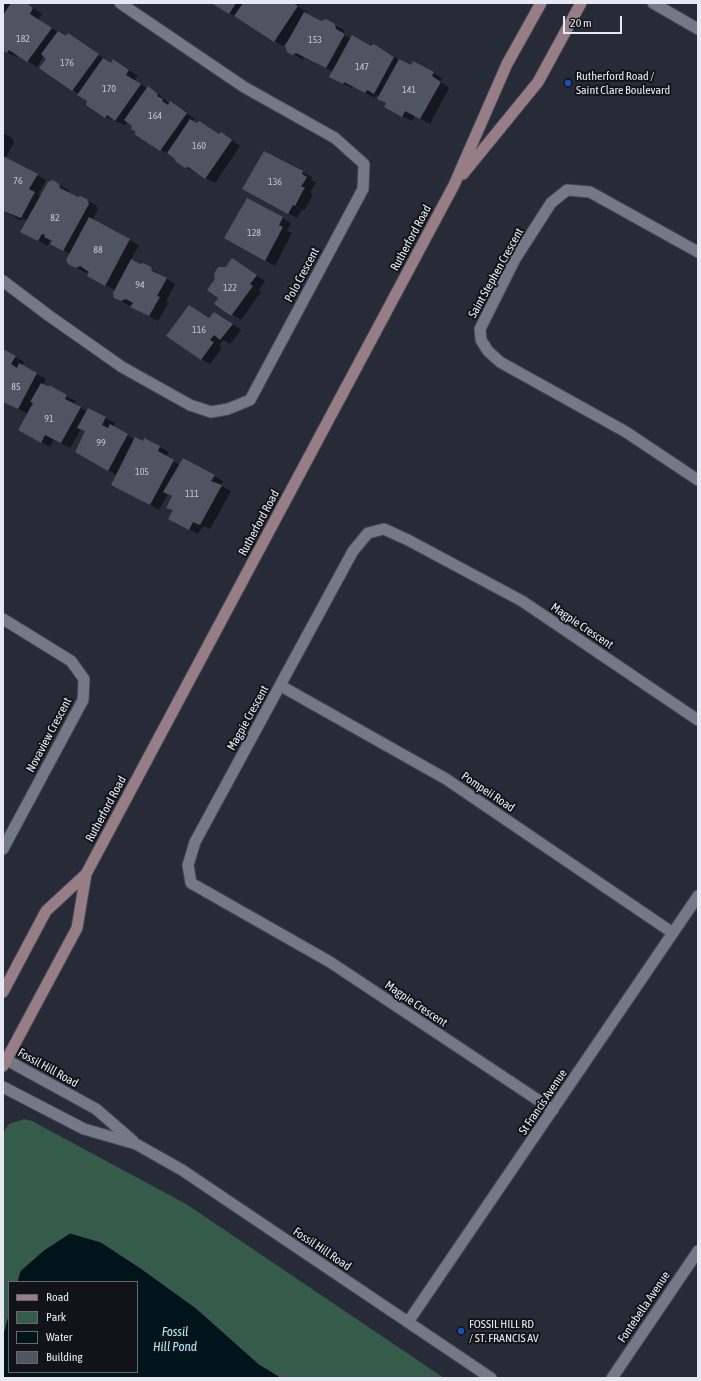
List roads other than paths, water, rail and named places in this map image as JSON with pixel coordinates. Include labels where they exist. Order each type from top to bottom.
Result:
[{"type":"main road","name":"Rutherford Road","points":[[4,1061],[77,928],[86,874],[454,185],[507,64],[540,3]]},
{"type":"main road","name":"Rutherford Road","points":[[454,185],[538,82],[581,3]]},
{"type":"main road","name":"Rutherford Road","points":[[3,992],[46,911],[86,874]]},
{"type":"street","name":"Polo Crescent","points":[[3,281],[122,367],[190,406],[210,412],[228,409],[250,400],[363,189],[364,164],[335,138],[244,87],[120,3]]},
{"type":"street","points":[[653,3],[698,29]]},
{"type":"street","name":"Saint Stephen Crescent","points":[[698,252],[590,192],[567,190],[551,203],[516,259],[480,329],[481,340],[488,351],[500,362],[626,432],[698,480]]},
{"type":"street","name":"Magpie Crescent","points":[[553,1110],[330,962],[191,883],[188,865],[195,842],[354,551],[368,533],[384,529],[408,540],[522,601],[698,720]]},
{"type":"street","name":"Novaview Crescent","points":[[3,619],[71,661],[84,679],[83,700],[3,849]]},
{"type":"street","name":"Pompeii Road","points":[[281,686],[446,779],[673,933]]},
{"type":"street","name":"St Francis Avenue","points":[[408,1322],[698,896]]},
{"type":"street","name":"Fossil Hill Road","points":[[4,1061],[96,1109],[136,1144],[182,1170],[491,1378]]},
{"type":"street","name":"Fossil Hill Road","points":[[3,1087],[84,1129],[136,1144]]},
{"type":"street","name":"Fontebella Avenue","points":[[612,1378],[698,1251]]},
{"type":"water","name":"Fossil Hill Pond","points":[[70,1233],[101,1242],[142,1269],[196,1308],[259,1364],[282,1378],[3,1378],[3,1334],[8,1316],[8,1373],[138,1373],[138,1281],[17,1281],[20,1271],[44,1250]]},
{"type":"place","name":"Rutherford Road / Saint Clare Boulevard","points":[[568,83]]},
{"type":"place","name":"FOSSIL HILL RD / ST. FRANCIS AV","points":[[461,1331]]}]
